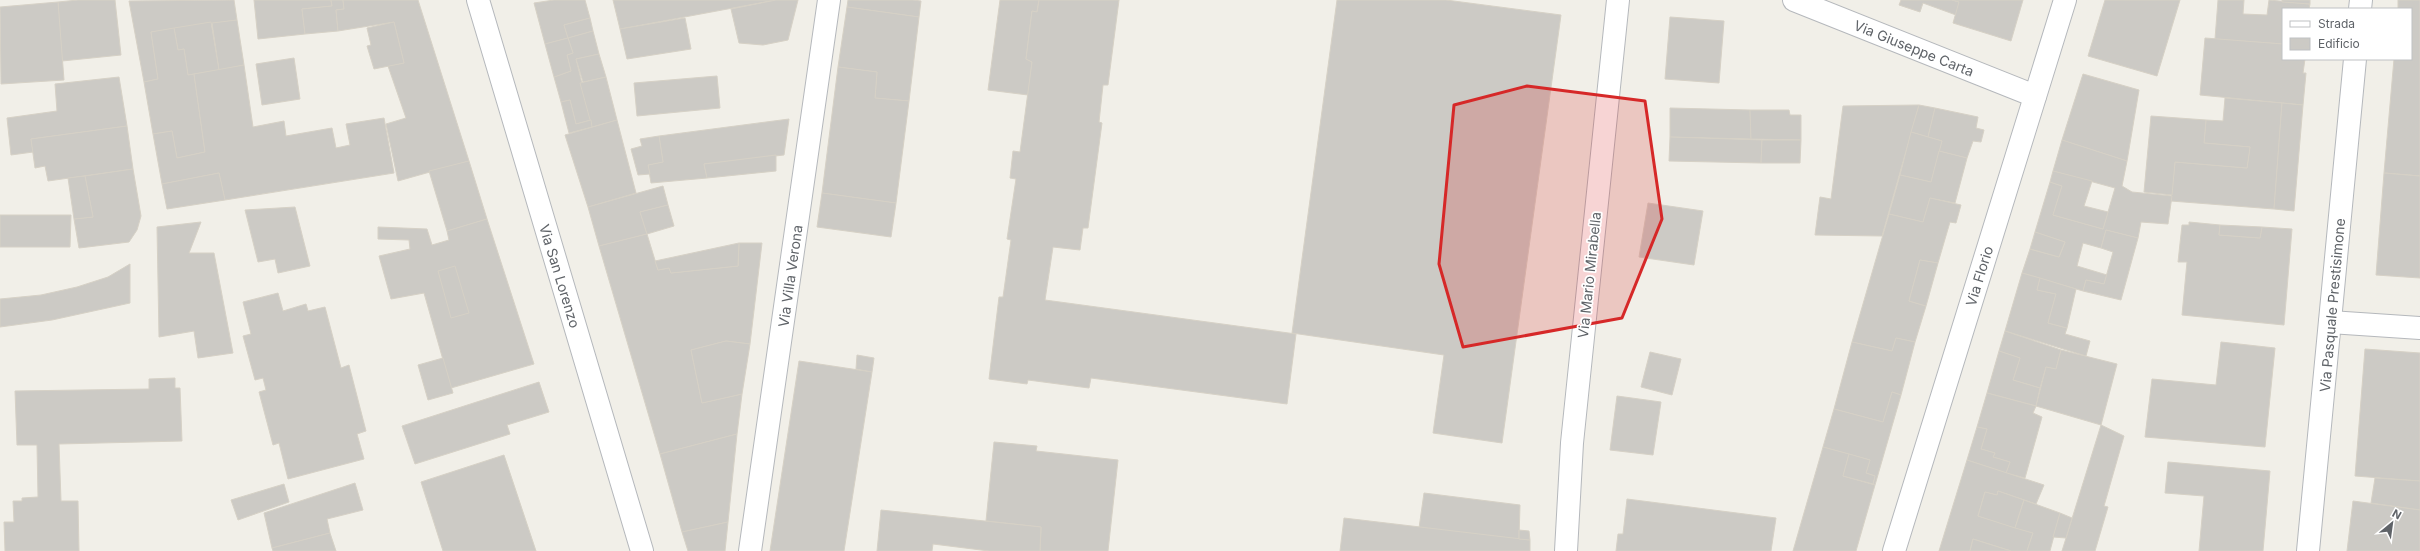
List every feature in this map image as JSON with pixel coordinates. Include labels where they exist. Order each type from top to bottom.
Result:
[{"type":"street","name":"Via San Lorenzo","points":[[478,0],[642,551]]},
{"type":"street","name":"Via Villa Verona","points":[[750,551],[829,0]]},
{"type":"street","name":"Via Mario Mirabella","points":[[1566,551],[1572,443],[1618,0]]},
{"type":"street","name":"Via Giuseppe Carta","points":[[1794,0],[2035,96]]},
{"type":"street","name":"Via Florio","points":[[1894,551],[2065,0]]},
{"type":"street","name":"Via Pasquale Prestisimone","points":[[2308,551],[2355,60]]},
{"type":"street","points":[[2330,322],[2420,328]]},
{"type":"highlighted area","points":[[1527,86],[1645,101],[1662,219],[1622,318],[1463,347],[1439,264],[1454,105]]},
{"type":"building","points":[[78,0],[115,0],[121,55],[62,61],[58,2]]},
{"type":"building","points":[[234,0],[237,20],[151,32],[158,79],[144,82],[129,1]]},
{"type":"building","points":[[254,0],[331,0],[332,6],[302,9],[305,34],[258,39]]},
{"type":"building","points":[[331,0],[343,0],[344,9],[336,10],[338,31],[305,34],[302,9],[332,6]]},
{"type":"building","points":[[343,0],[418,0],[469,161],[398,181],[386,124],[406,118],[388,66],[404,63],[394,22],[338,31],[336,10],[344,9]]},
{"type":"building","points":[[554,0],[585,0],[590,18],[564,25],[568,38],[545,44],[534,3]]},
{"type":"building","points":[[613,0],[776,0],[620,29]]},
{"type":"building","points":[[776,0],[798,0],[788,40],[763,45],[739,43],[731,9]]},
{"type":"building","points":[[848,0],[921,1],[919,17],[847,7]]},
{"type":"building","points":[[1000,0],[1039,0],[1037,12],[1032,11],[1026,59],[1032,62],[1028,95],[988,90]]},
{"type":"building","points":[[1039,0],[1119,0],[1108,85],[1103,85],[1099,122],[1102,123],[1088,228],[1083,228],[1080,250],[1053,247],[1045,300],[1296,334],[1287,404],[1091,378],[1089,388],[1028,380],[1027,384],[989,379],[999,297],[1003,297],[1011,240],[1007,239],[1016,179],[1010,178],[1013,151],[1020,152],[1032,62],[1026,59],[1032,11],[1037,12]]},
{"type":"building","points":[[1337,0],[1446,0],[1561,15],[1502,443],[1433,433],[1444,355],[1292,333]]},
{"type":"building","points":[[1901,0],[1952,0],[1959,2],[1956,15],[1923,3],[1920,12],[1899,5]]},
{"type":"building","points":[[1952,0],[2023,0],[2011,41],[1953,23],[1959,2]]},
{"type":"building","points":[[2105,0],[2180,0],[2157,76],[2088,56]]},
{"type":"building","points":[[2218,0],[2244,0],[2243,14],[2267,15],[2269,0],[2310,4],[2309,8],[2282,8],[2282,44],[2215,39]]},
{"type":"building","points":[[2282,0],[2310,0],[2310,4],[2282,2]]},
{"type":"building","points":[[2398,0],[2420,0],[2420,176],[2384,173],[2394,60],[2412,60],[2412,8],[2398,8]]},
{"type":"building","points":[[58,2],[64,80],[1,84],[0,7]]},
{"type":"building","points":[[847,7],[919,17],[909,101],[875,98],[877,72],[838,67]]},
{"type":"building","points":[[1670,17],[1724,21],[1719,83],[1665,79]]},
{"type":"building","points":[[590,18],[593,31],[568,38],[564,25]]},
{"type":"building","points":[[685,18],[691,49],[627,59],[620,29]]},
{"type":"building","points":[[237,20],[244,65],[219,70],[212,23]]},
{"type":"building","points":[[211,22],[219,70],[188,75],[184,49],[178,50],[174,28]]},
{"type":"building","points":[[394,22],[404,63],[374,69],[367,46],[371,45],[367,28]]},
{"type":"building","points":[[174,28],[178,50],[184,49],[188,75],[194,74],[205,152],[177,158],[172,131],[153,134],[144,82],[158,79],[151,32]]},
{"type":"building","points":[[593,31],[599,54],[576,59],[591,120],[576,124],[570,100],[561,102],[554,77],[571,71],[567,55],[573,53],[568,38]]},
{"type":"building","points":[[568,38],[573,53],[567,55],[571,71],[554,77],[545,44]]},
{"type":"building","points":[[2205,38],[2282,44],[2282,60],[2305,60],[2303,73],[2306,73],[2303,105],[2200,95]]},
{"type":"building","points":[[599,54],[606,77],[583,82],[576,59]]},
{"type":"building","points":[[294,58],[300,99],[262,105],[256,64]]},
{"type":"building","points":[[244,65],[253,127],[284,121],[286,136],[332,128],[336,148],[350,145],[346,124],[384,118],[394,173],[225,200],[219,173],[162,184],[153,134],[172,131],[177,158],[205,152],[194,74]]},
{"type":"building","points":[[838,67],[877,72],[875,98],[909,101],[896,203],[822,193]]},
{"type":"building","points":[[2083,74],[2139,90],[2127,161],[2062,140]]},
{"type":"building","points":[[717,76],[720,108],[637,116],[634,83]]},
{"type":"building","points":[[119,77],[127,126],[31,139],[33,152],[11,155],[7,118],[57,111],[55,84]]},
{"type":"building","points":[[606,77],[617,120],[592,127],[580,83]]},
{"type":"building","points":[[2225,98],[2282,103],[2274,209],[2171,201],[2175,162],[2247,168],[2250,147],[2204,143],[2206,120],[2223,121]]},
{"type":"building","points":[[570,100],[576,124],[591,120],[592,127],[569,133],[561,102]]},
{"type":"building","points":[[2282,103],[2303,105],[2294,211],[2274,209]]},
{"type":"building","points":[[1919,105],[1882,236],[1815,235],[1820,197],[1831,199],[1843,106]]},
{"type":"building","points":[[1919,105],[1935,108],[1928,137],[1911,132]]},
{"type":"building","points":[[1670,108],[1750,110],[1751,139],[1670,137]]},
{"type":"building","points":[[1935,108],[1978,117],[1976,128],[1984,130],[1981,142],[1973,141],[1967,158],[1939,151],[1942,141],[1928,137]]},
{"type":"building","points":[[1750,110],[1789,110],[1790,115],[1801,115],[1801,140],[1751,139]]},
{"type":"building","points":[[2151,116],[2206,120],[2204,143],[2250,147],[2247,168],[2175,162],[2172,195],[2144,192]]},
{"type":"building","points":[[789,119],[784,155],[704,164],[707,178],[651,183],[648,165],[663,162],[659,136]]},
{"type":"building","points":[[617,120],[636,193],[588,207],[565,135]]},
{"type":"building","points":[[127,126],[133,169],[48,181],[45,166],[35,168],[31,139]]},
{"type":"building","points":[[1911,132],[1942,141],[1931,182],[1900,175]]},
{"type":"building","points":[[659,136],[663,162],[648,165],[650,174],[638,175],[631,149],[642,146],[640,139]]},
{"type":"building","points":[[1670,137],[1762,140],[1761,163],[1669,161]]},
{"type":"building","points":[[1762,140],[1801,140],[1800,163],[1761,163]]},
{"type":"building","points":[[2062,140],[2127,161],[2122,186],[2132,192],[2172,196],[2168,224],[2141,222],[2138,238],[2106,230],[2101,248],[2083,243],[2077,266],[2107,275],[2104,284],[2086,280],[2083,291],[2022,273],[2030,249],[2059,257],[2065,242],[2035,232],[2050,182],[2062,186],[2053,215],[2103,229],[2115,188],[2053,171]]},
{"type":"building","points":[[1939,151],[1967,158],[1955,203],[1930,198],[1923,222],[1889,214],[1900,175],[1931,182]]},
{"type":"building","points":[[776,155],[776,171],[707,178],[704,164]]},
{"type":"building","points":[[469,161],[487,219],[447,231],[429,171]]},
{"type":"building","points":[[133,169],[141,216],[137,230],[129,242],[79,248],[74,219],[93,217],[85,176]]},
{"type":"building","points":[[2053,171],[2092,181],[2084,206],[2108,212],[2103,229],[2053,215],[2062,186],[2050,182]]},
{"type":"building","points":[[219,173],[225,200],[167,209],[162,184]]},
{"type":"building","points":[[2384,173],[2420,176],[2420,278],[2376,275]]},
{"type":"building","points":[[85,176],[93,217],[74,219],[68,178]]},
{"type":"building","points":[[663,186],[668,205],[640,212],[647,234],[599,246],[588,207]]},
{"type":"building","points":[[822,193],[896,203],[891,237],[817,227]]},
{"type":"building","points":[[1930,198],[1961,205],[1956,223],[1950,222],[1938,263],[1920,260],[1909,301],[1926,306],[1915,342],[1896,338],[1892,351],[1852,342],[1889,214],[1923,222]]},
{"type":"building","points":[[1648,203],[1703,211],[1694,265],[1639,257]]},
{"type":"building","points":[[668,205],[674,226],[647,234],[640,212]]},
{"type":"building","points":[[295,207],[310,266],[278,273],[275,259],[258,262],[245,210]]},
{"type":"building","points":[[0,215],[71,215],[70,247],[0,247]]},
{"type":"building","points":[[487,219],[534,364],[451,388],[424,293],[391,299],[379,256],[410,249],[409,240],[378,239],[378,227],[427,229],[432,245],[449,240],[447,231]]},
{"type":"building","points":[[201,222],[189,253],[214,253],[233,353],[198,358],[194,331],[159,337],[157,227]]},
{"type":"building","points":[[2189,222],[2220,225],[2219,235],[2260,238],[2262,227],[2292,229],[2284,325],[2182,315],[2187,262],[2178,262],[2182,225],[2189,225]]},
{"type":"building","points":[[2220,225],[2262,227],[2260,238],[2219,235]]},
{"type":"building","points":[[2106,230],[2138,238],[2121,300],[2083,291],[2086,280],[2104,284],[2113,252],[2101,248]]},
{"type":"building","points":[[2035,232],[2065,242],[2059,257],[2030,249]]},
{"type":"building","points":[[647,234],[658,270],[669,268],[671,273],[738,266],[739,243],[762,243],[750,344],[726,341],[691,350],[702,403],[742,394],[737,434],[660,454],[599,246]]},
{"type":"building","points":[[739,243],[738,266],[671,273],[669,268],[658,270],[655,261]]},
{"type":"building","points":[[1920,260],[1938,263],[1926,306],[1909,301]]},
{"type":"building","points":[[130,264],[130,303],[52,320],[0,327],[0,299],[41,295],[77,287],[108,277]]},
{"type":"building","points":[[455,266],[469,313],[451,318],[438,271]]},
{"type":"building","points":[[2022,273],[2040,278],[2037,290],[2056,294],[2048,323],[2067,328],[2065,334],[2090,341],[2086,356],[2005,331]]},
{"type":"building","points":[[2040,278],[2076,289],[2067,328],[2048,323],[2056,294],[2037,290]]},
{"type":"building","points":[[278,293],[283,311],[306,304],[308,311],[325,307],[341,368],[349,365],[366,431],[357,434],[364,459],[288,479],[279,443],[273,445],[259,392],[266,390],[263,378],[255,380],[243,336],[251,334],[243,302]]},
{"type":"building","points":[[2005,331],[2061,350],[2056,369],[2046,367],[2040,388],[2013,380],[2020,358],[1999,351]]},
{"type":"building","points":[[1896,338],[1915,342],[1901,395],[1892,392],[1883,422],[1834,409],[1852,342],[1892,351]]},
{"type":"building","points":[[726,341],[750,344],[742,394],[702,403],[691,350]]},
{"type":"building","points":[[2221,342],[2275,348],[2265,447],[2145,437],[2152,379],[2216,385]]},
{"type":"building","points":[[2365,349],[2420,353],[2420,481],[2355,476]]},
{"type":"building","points":[[2061,350],[2117,364],[2101,425],[2036,406],[2046,367],[2056,369]]},
{"type":"building","points":[[1999,351],[2020,358],[2013,380],[2040,388],[2036,406],[1987,393]]},
{"type":"building","points":[[1650,352],[1681,359],[1672,395],[1641,387]]},
{"type":"building","points":[[857,355],[874,358],[872,372],[856,369]]},
{"type":"building","points":[[443,358],[453,393],[428,400],[418,365]]},
{"type":"building","points":[[799,361],[872,372],[844,551],[770,551]]},
{"type":"building","points":[[175,378],[175,388],[180,388],[182,441],[59,444],[61,501],[78,501],[79,551],[5,551],[4,522],[14,522],[13,501],[22,501],[22,498],[38,497],[37,445],[17,445],[15,391],[149,389],[149,379]]},
{"type":"building","points":[[539,382],[549,412],[507,425],[510,434],[415,464],[402,426]]},
{"type":"building","points":[[1892,392],[1901,395],[1875,485],[1873,484],[1875,476],[1866,473],[1870,460],[1823,447],[1834,409],[1883,422]]},
{"type":"building","points":[[1987,393],[2036,406],[2033,413],[2042,417],[2025,478],[2006,473],[2010,462],[1993,457],[1995,453],[1981,449],[1987,429],[1977,427]]},
{"type":"building","points":[[1617,396],[1661,402],[1653,455],[1610,450]]},
{"type":"building","points":[[2101,425],[2124,436],[2104,506],[2108,507],[2095,551],[2062,551]]},
{"type":"building","points":[[1977,427],[1987,429],[1981,449],[1995,453],[1993,457],[2010,462],[2006,473],[1967,460]]},
{"type":"building","points":[[737,434],[728,522],[682,532],[660,454]]},
{"type":"building","points":[[994,442],[1037,446],[1036,451],[1118,460],[1108,551],[1040,551],[1041,527],[986,521]]},
{"type":"building","points":[[1823,447],[1849,454],[1843,476],[1875,485],[1856,551],[1793,551]]},
{"type":"building","points":[[1849,454],[1870,460],[1866,473],[1875,476],[1873,484],[1843,476]]},
{"type":"building","points":[[504,455],[536,551],[443,551],[421,482]]},
{"type":"building","points":[[1967,460],[2044,485],[2036,504],[1998,491],[1997,495],[1985,492],[1978,516],[2033,533],[2027,551],[2011,551],[1973,539],[1970,551],[1939,551]]},
{"type":"building","points":[[2168,462],[2270,471],[2263,551],[2199,551],[2204,496],[2165,493]]},
{"type":"building","points":[[2375,478],[2420,481],[2420,510],[2371,503]]},
{"type":"building","points":[[355,483],[363,510],[327,519],[330,533],[272,548],[264,513]]},
{"type":"building","points":[[284,484],[289,502],[238,520],[231,500]]},
{"type":"building","points":[[1998,491],[2024,500],[2015,528],[1978,516],[1985,492],[1997,495]]},
{"type":"building","points":[[1424,493],[1520,505],[1519,539],[1419,528]]},
{"type":"building","points":[[1627,499],[1776,518],[1771,551],[1616,551],[1618,534],[1623,534]]},
{"type":"building","points":[[2024,500],[2060,513],[2050,551],[2027,551],[2033,533],[2015,528]]},
{"type":"building","points":[[2353,501],[2420,510],[2420,551],[2347,551]]},
{"type":"building","points":[[881,510],[1041,527],[1040,551],[989,551],[933,544],[932,551],[877,551]]},
{"type":"building","points":[[2060,513],[2072,518],[2066,538],[2053,537]]},
{"type":"building","points":[[1344,518],[1530,540],[1530,551],[1340,551]]},
{"type":"building","points":[[728,522],[725,551],[688,551],[682,532]]},
{"type":"building","points":[[1519,530],[1529,531],[1530,540],[1519,539]]},
{"type":"building","points":[[330,533],[336,551],[273,551],[272,548]]},
{"type":"building","points":[[1973,539],[2011,551],[1970,551]]}]
